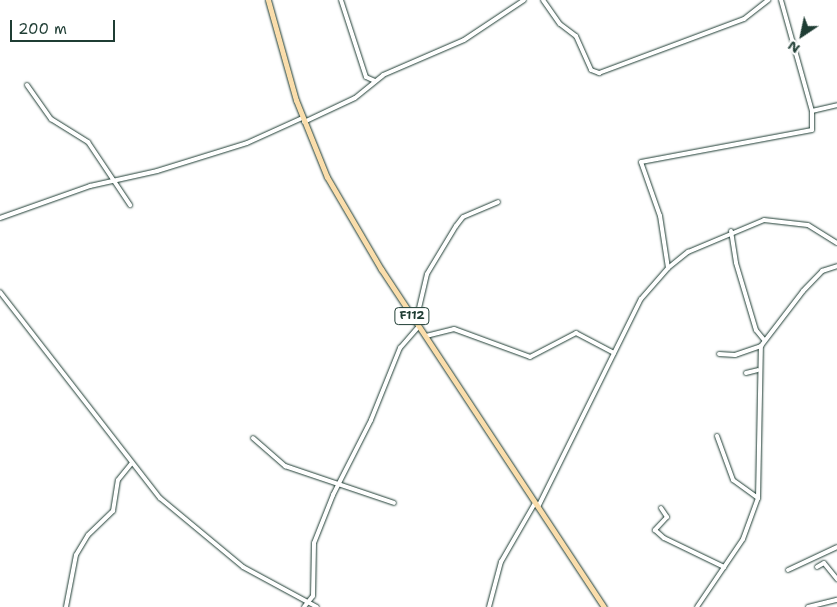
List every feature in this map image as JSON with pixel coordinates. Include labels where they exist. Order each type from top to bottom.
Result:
[{"type":"main road","name":"F112","points":[[268,0],[303,120],[348,215],[417,324],[604,607]]},
{"type":"street","points":[[341,0],[366,77],[365,90]]},
{"type":"street","points":[[0,218],[247,143],[303,120],[365,90],[375,81],[464,40],[524,0]]},
{"type":"street","points":[[543,0],[560,24],[578,38],[591,70],[599,73],[744,19],[768,0]]},
{"type":"street","points":[[668,268],[660,216],[641,162],[812,130],[812,111],[781,0]]},
{"type":"street","points":[[366,77],[375,81]]},
{"type":"street","points":[[27,85],[51,119],[88,142],[130,205]]},
{"type":"street","points":[[812,111],[837,105]]},
{"type":"street","points":[[304,607],[313,596],[314,543],[337,487],[371,420],[400,348],[417,324],[427,274],[463,217],[498,202]]},
{"type":"street","points":[[490,606],[501,562],[536,505],[641,299],[668,268],[688,252],[731,231],[764,220],[800,224],[837,243]]},
{"type":"street","points":[[731,231],[736,263],[756,330],[764,340]]},
{"type":"street","points":[[697,607],[743,539],[758,498],[763,421],[758,370],[761,346],[764,340],[822,272],[837,266]]},
{"type":"street","points":[[0,292],[131,464],[160,498],[218,549],[262,579],[317,607]]},
{"type":"street","points":[[426,336],[454,329],[530,357],[576,332],[614,353]]},
{"type":"street","points":[[719,354],[734,356],[761,346]]},
{"type":"street","points":[[746,373],[758,370]]},
{"type":"street","points":[[717,436],[733,480],[758,498]]},
{"type":"street","points":[[253,438],[285,466],[337,487],[394,502]]},
{"type":"street","points":[[66,607],[76,555],[88,535],[113,510],[118,480],[131,464]]},
{"type":"street","points":[[662,508],[667,517],[655,530],[664,538],[724,567]]},
{"type":"street","points":[[788,570],[837,547]]},
{"type":"street","points":[[817,567],[824,563],[837,579]]},
{"type":"street","points":[[809,607],[837,600]]}]
